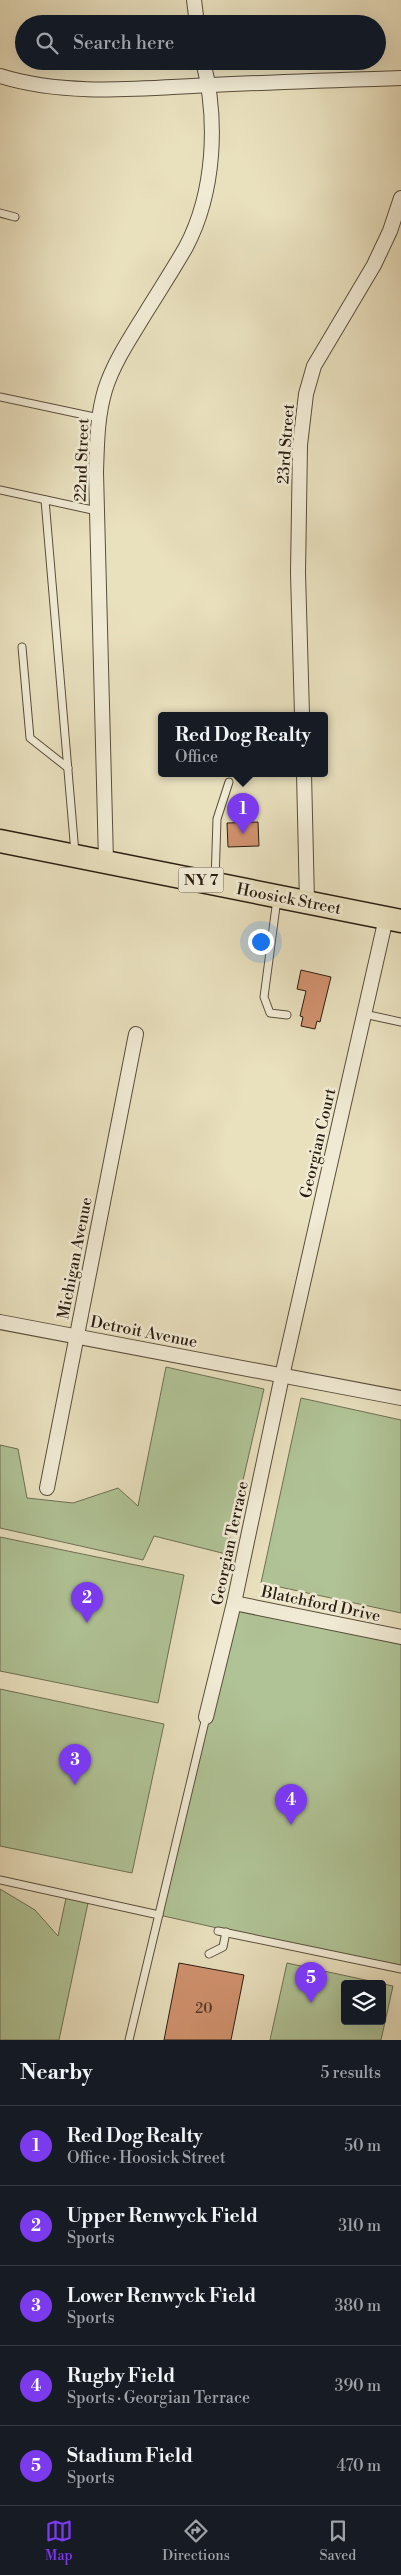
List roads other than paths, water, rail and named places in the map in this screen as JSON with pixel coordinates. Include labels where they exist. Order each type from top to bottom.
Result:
[{"type":"highway","name":"Hoosick Street","points":[[0,841],[393,919]]},
{"type":"street","points":[[194,0],[196,15]]},
{"type":"street","name":"22nd Street","points":[[106,861],[97,511],[99,418],[106,388],[129,341],[186,246],[199,216],[207,188],[211,152],[209,85],[205,70]]},
{"type":"street","points":[[0,76],[20,82],[59,87],[150,89],[401,78]]},
{"type":"street","name":"23rd Street","points":[[302,712],[299,544],[300,445],[306,394],[314,366],[374,265],[390,231],[401,198]]},
{"type":"street","points":[[304,777],[307,902]]},
{"type":"street","name":"Georgian Court","points":[[282,1376],[364,1014],[393,919]]},
{"type":"street","name":"Michigan Avenue","points":[[46,1488],[136,1034]]},
{"type":"street","name":"Detroit Avenue","points":[[0,1322],[401,1398]]},
{"type":"street","name":"Georgian Terrace","points":[[206,1717],[234,1603],[282,1376]]},
{"type":"street","name":"Blatchford Drive","points":[[234,1603],[401,1637]]},
{"type":"lane","points":[[0,213],[16,217]]},
{"type":"lane","points":[[0,397],[99,418]]},
{"type":"lane","points":[[0,490],[97,511]]},
{"type":"lane","points":[[45,500],[75,855]]},
{"type":"lane","points":[[22,647],[30,738],[68,768]]},
{"type":"lane","points":[[215,883],[217,819],[229,782]]},
{"type":"lane","points":[[278,896],[264,997],[270,1013],[287,1015]]},
{"type":"lane","points":[[364,1014],[401,1022]]},
{"type":"lane","points":[[129,2040],[206,1717]]},
{"type":"lane","points":[[0,1880],[159,1915]]},
{"type":"lane","points":[[218,1931],[401,1969]]},
{"type":"lane","points":[[209,1954],[223,1947],[226,1932]]},
{"type":"place","name":"Red Dog Realty","points":[[243,834]]},
{"type":"place","name":"Upper Renwyck Field","points":[[87,1623]]},
{"type":"place","name":"Lower Renwyck Field","points":[[75,1785]]},
{"type":"place","name":"Rugby Field","points":[[291,1825]]},
{"type":"place","name":"Stadium Field","points":[[311,2003]]}]
